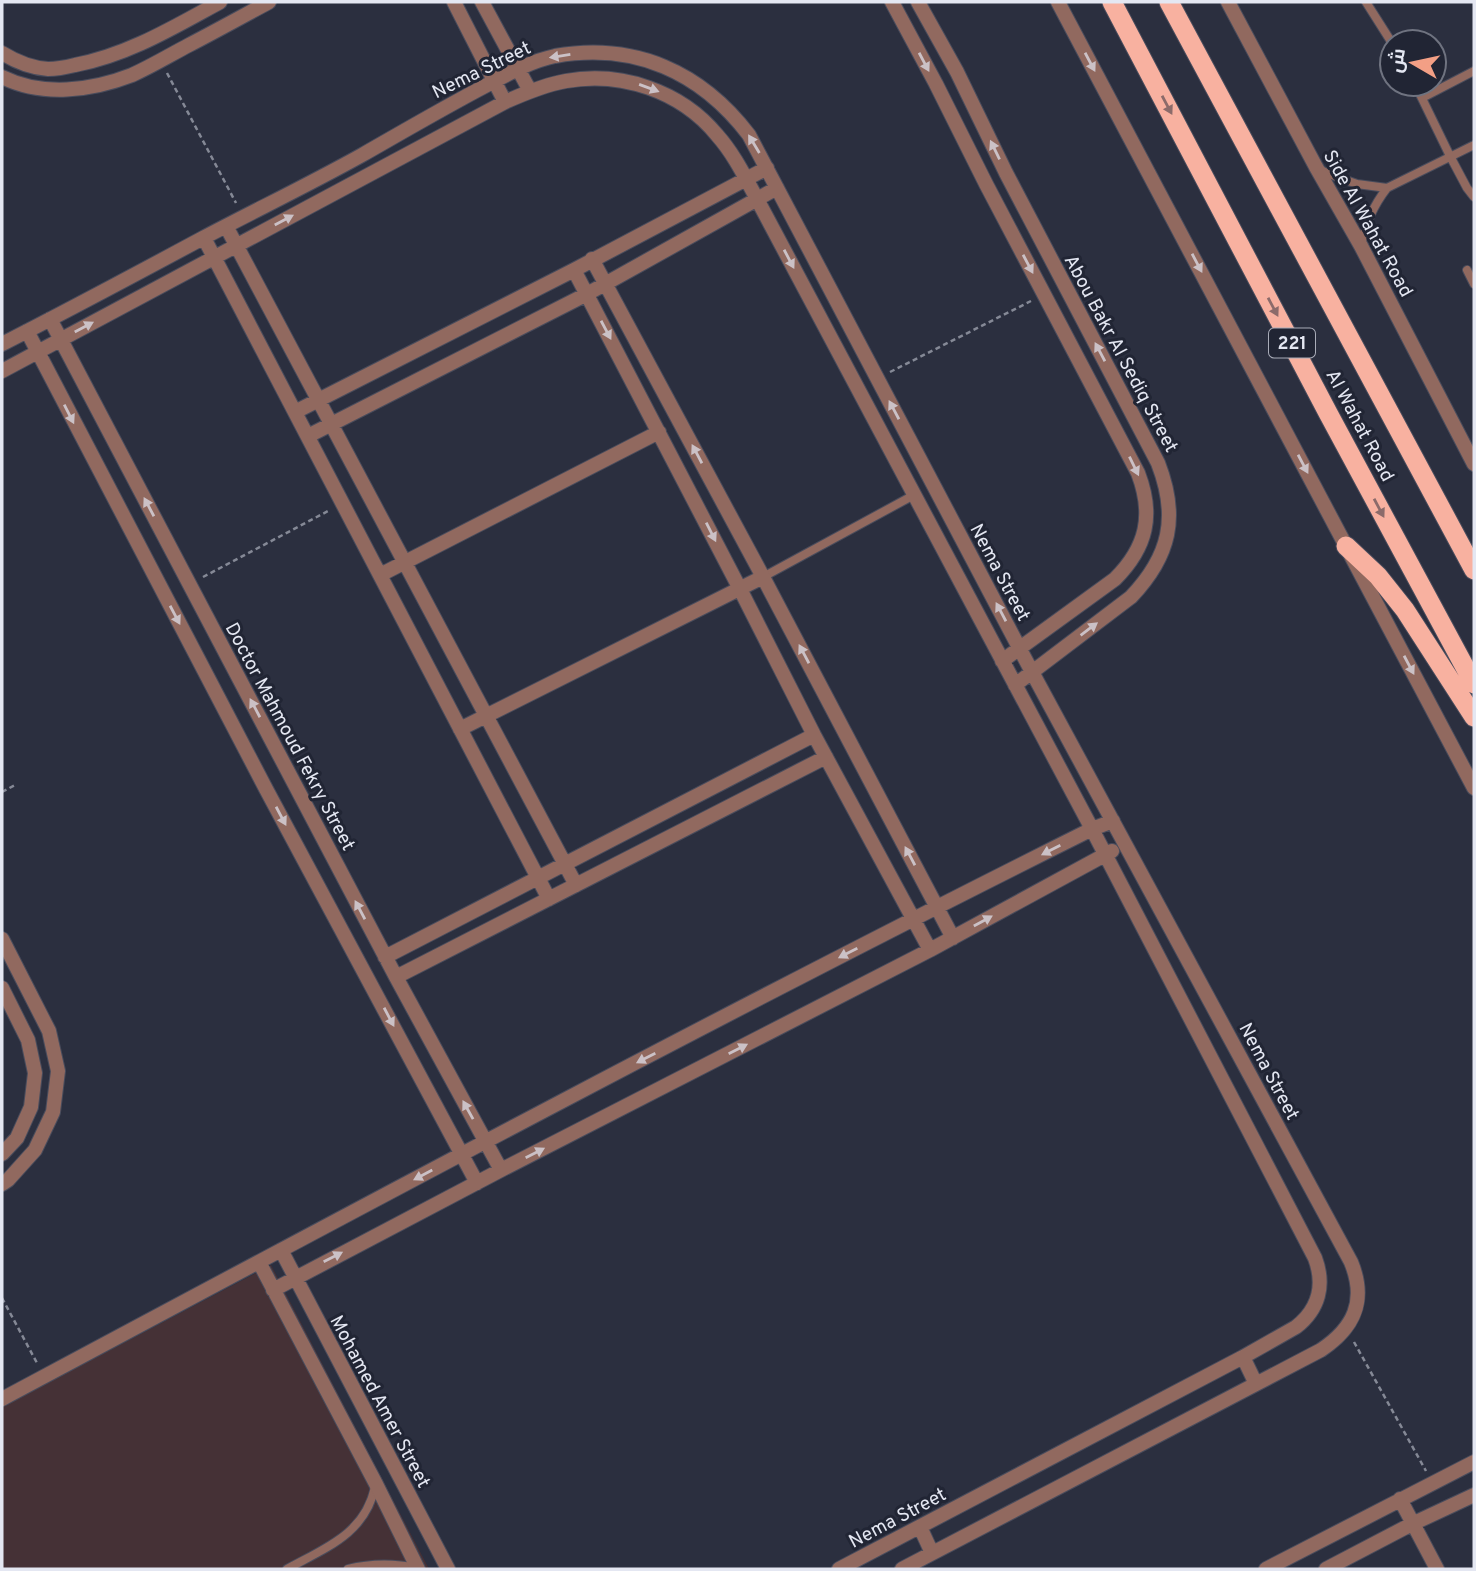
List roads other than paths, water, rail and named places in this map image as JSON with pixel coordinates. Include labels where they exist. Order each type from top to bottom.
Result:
[{"type":"highway","name":"Al Wahat Road","points":[[1112,2],[1474,684]]},
{"type":"highway","name":"Al Wahat Road","points":[[1169,2],[1474,570]]},
{"type":"highway","points":[[1346,546],[1378,576],[1405,610],[1474,717]]},
{"type":"street","points":[[2,53],[21,62],[49,69],[103,59],[136,46],[220,2]]},
{"type":"street","points":[[2,76],[40,88],[72,89],[118,80],[160,61],[269,2]]},
{"type":"street","points":[[454,2],[505,102]]},
{"type":"street","points":[[482,2],[530,91]]},
{"type":"street","points":[[892,2],[1144,489],[1146,522],[1143,538],[1127,567],[1115,579],[1002,661]]},
{"type":"street","name":"Abou Bakr Al Sediq Street","points":[[918,2],[957,72],[1006,173],[1158,463],[1166,482],[1169,503],[1167,534],[1157,565],[1145,582],[1131,597],[1015,685]]},
{"type":"street","points":[[1058,2],[1474,788]]},
{"type":"street","name":"Side Al Wahat Road","points":[[1228,2],[1361,246],[1474,464]]},
{"type":"street","name":"Nema Street","points":[[2,344],[363,154],[518,69],[553,57],[596,53],[638,58],[658,64],[694,82],[724,106],[749,135],[767,168],[1032,672],[1351,1262],[1358,1284],[1358,1296],[1356,1308],[1346,1329],[1321,1350],[1256,1384]]},
{"type":"street","name":"Nema Street","points":[[2,371],[530,91],[565,81],[621,80],[674,99],[704,120],[727,148],[757,199],[1092,829],[1318,1268],[1320,1287],[1315,1306],[1296,1327],[839,1569]]},
{"type":"street","points":[[295,412],[767,168]]},
{"type":"street","points":[[308,436],[587,294],[777,188]]},
{"type":"street","points":[[226,226],[576,886]]},
{"type":"street","points":[[204,238],[548,899]]},
{"type":"street","points":[[592,259],[953,938]]},
{"type":"street","points":[[574,270],[814,735],[930,950]]},
{"type":"street","name":"Doctor Mahmoud Fekry Street","points":[[50,319],[385,957],[501,1170]]},
{"type":"street","points":[[27,331],[266,789],[477,1183]]},
{"type":"street","points":[[380,575],[659,432]]},
{"type":"street","points":[[460,729],[763,577]]},
{"type":"street","points":[[385,957],[814,735]]},
{"type":"street","points":[[396,977],[826,757]]},
{"type":"street","points":[[266,789],[289,774]]},
{"type":"street","points":[[2,1399],[462,1154],[936,907],[1113,821]]},
{"type":"street","points":[[273,1290],[953,938],[1125,844]]},
{"type":"street","points":[[2,939],[49,1031],[58,1071],[53,1112],[36,1150],[2,1184]]},
{"type":"street","points":[[2,988],[29,1040],[35,1073],[31,1107],[17,1138],[2,1154]]},
{"type":"street","name":"Mohamed Amer Street","points":[[281,1250],[448,1569]]},
{"type":"street","points":[[259,1262],[376,1484],[417,1568]]},
{"type":"street","points":[[902,1569],[1256,1384],[1243,1357]]},
{"type":"street","points":[[1266,1569],[1474,1462]]},
{"type":"street","points":[[1326,1569],[1474,1494]]},
{"type":"street","points":[[1400,1499],[1437,1569]]},
{"type":"street","points":[[920,1527],[932,1553]]},
{"type":"lane","points":[[1366,2],[1382,28]]},
{"type":"lane","points":[[1448,84],[1474,71]]},
{"type":"lane","points":[[1422,98],[1450,156],[1474,197]]},
{"type":"lane","points":[[1361,246],[1370,215],[1387,188],[1474,145]]},
{"type":"lane","points":[[1316,167],[1350,182],[1387,188]]},
{"type":"lane","points":[[1467,270],[1474,284]]},
{"type":"lane","points":[[763,577],[914,495]]},
{"type":"lane","points":[[287,1569],[349,1533],[364,1516],[376,1484]]},
{"type":"lane","points":[[348,1569],[386,1563],[417,1568]]}]
